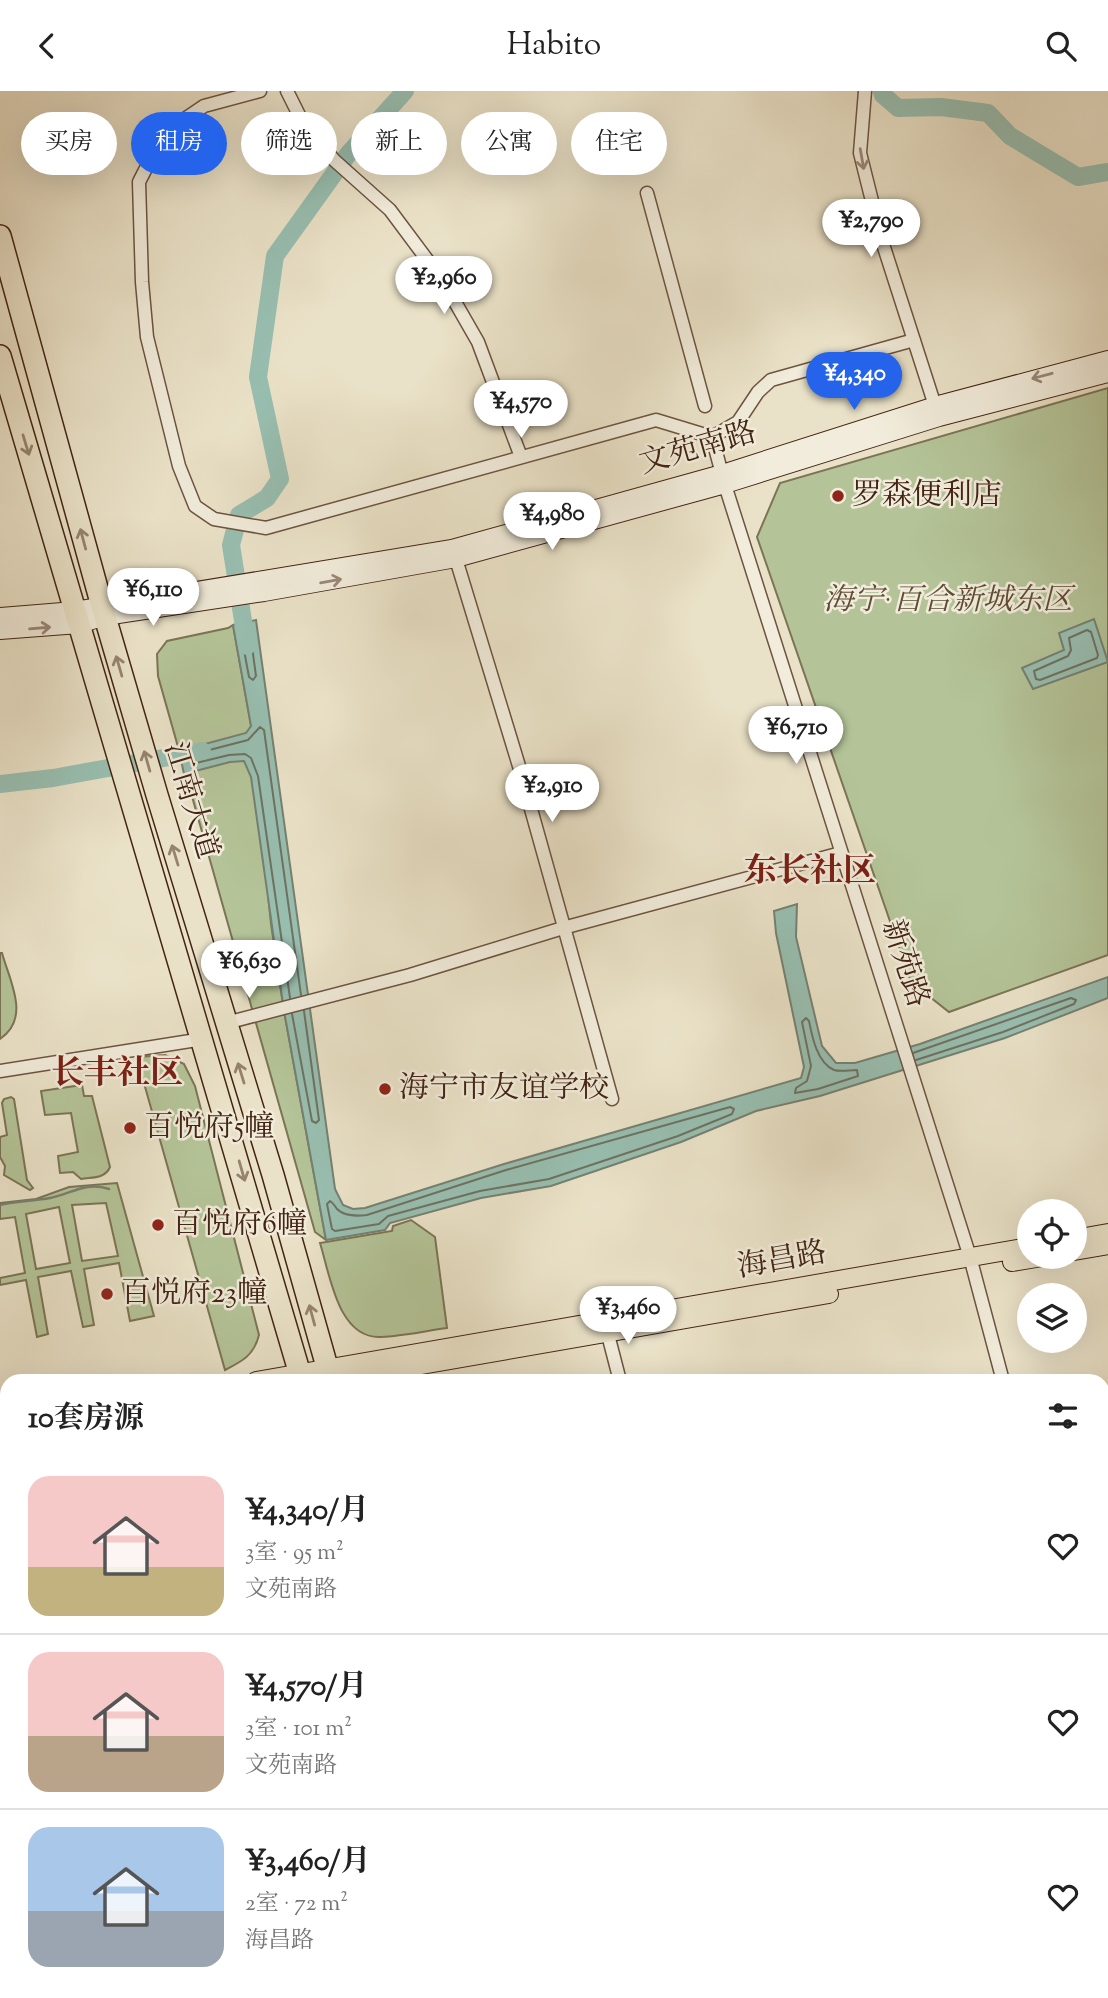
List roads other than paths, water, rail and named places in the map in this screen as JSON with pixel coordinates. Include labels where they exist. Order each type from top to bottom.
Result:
[{"type":"highway","name":"江南大道","points":[[0,236],[136,727],[273,1175],[328,1374]]},
{"type":"highway","name":"江南大道","points":[[0,356],[301,1374]]},
{"type":"main road","name":"文苑南路","points":[[261,586],[456,559],[1108,359]]},
{"type":"main road","name":"文苑南路","points":[[937,412],[1108,374]]},
{"type":"main road","name":"文苑南路","points":[[261,586],[452,548],[723,479]]},
{"type":"main road","points":[[0,631],[103,611],[261,586]]},
{"type":"main road","points":[[0,616],[77,617]]},
{"type":"main road","points":[[1087,1237],[1108,1233]]},
{"type":"main road","points":[[1087,1249],[1108,1245]]},
{"type":"main road","name":"海昌路","points":[[971,1263],[1017,1250]]},
{"type":"main road","name":"海昌路","points":[[346,1374],[971,1263],[1017,1259]]},
{"type":"street","points":[[260,91],[204,106],[164,133],[139,182],[142,282],[147,337],[179,467],[195,506],[217,520],[266,528],[656,420],[712,437],[738,422],[758,392],[771,380],[914,340]]},
{"type":"street","points":[[287,91],[304,125],[334,160],[390,210],[443,281],[478,342],[521,457]]},
{"type":"street","points":[[865,91],[860,153],[882,241],[937,412]]},
{"type":"street","points":[[647,193],[705,406]]},
{"type":"street","name":"新苑路","points":[[712,437],[971,1263],[1001,1374]]},
{"type":"street","points":[[456,559],[519,766],[612,1099]]},
{"type":"street","points":[[226,1023],[410,975],[563,928],[841,853]]},
{"type":"street","points":[[0,1071],[203,1039]]},
{"type":"street","points":[[605,1327],[618,1374]]},
{"type":"water","points":[[1094,619],[1108,662],[1033,689],[1022,668],[1064,650],[1059,633]]},
{"type":"water","points":[[256,620],[335,1189],[343,1205],[353,1209],[365,1208],[504,1164],[801,1078],[804,1067],[776,933],[774,911],[797,904],[796,937],[822,1046],[836,1063],[855,1063],[920,1044],[1108,977],[1108,998],[1005,1038],[820,1096],[756,1111],[681,1142],[551,1186],[481,1198],[390,1223],[385,1230],[326,1240],[284,1011],[251,777],[244,761],[184,774],[179,751],[246,733],[251,726],[233,625]]},
{"type":"waterway","points":[[247,646],[231,545],[239,515],[267,498],[280,479],[258,377],[275,256],[349,153],[405,91]]},
{"type":"waterway","points":[[882,91],[898,108],[941,107],[988,113],[1010,136],[1078,177],[1108,172]]},
{"type":"waterway","points":[[0,784],[53,778],[202,751]]},
{"type":"waterway","points":[[0,1205],[50,1198],[86,1187],[109,1189]]},
{"type":"place","name":"罗森便利店","points":[[838,496]]},
{"type":"place","name":"海宁市友谊学校","points":[[385,1089]]},
{"type":"place","name":"百悦府5幢","points":[[130,1128]]},
{"type":"place","name":"百悦府6幢","points":[[158,1225]]},
{"type":"place","name":"百悦府23幢","points":[[107,1294]]},
{"type":"district","name":"东长社区","points":[[810,873]]},
{"type":"district","name":"长丰社区","points":[[117,1075]]},
{"type":"park label","name":"海宁·百合新城东区","points":[[948,601]]}]
